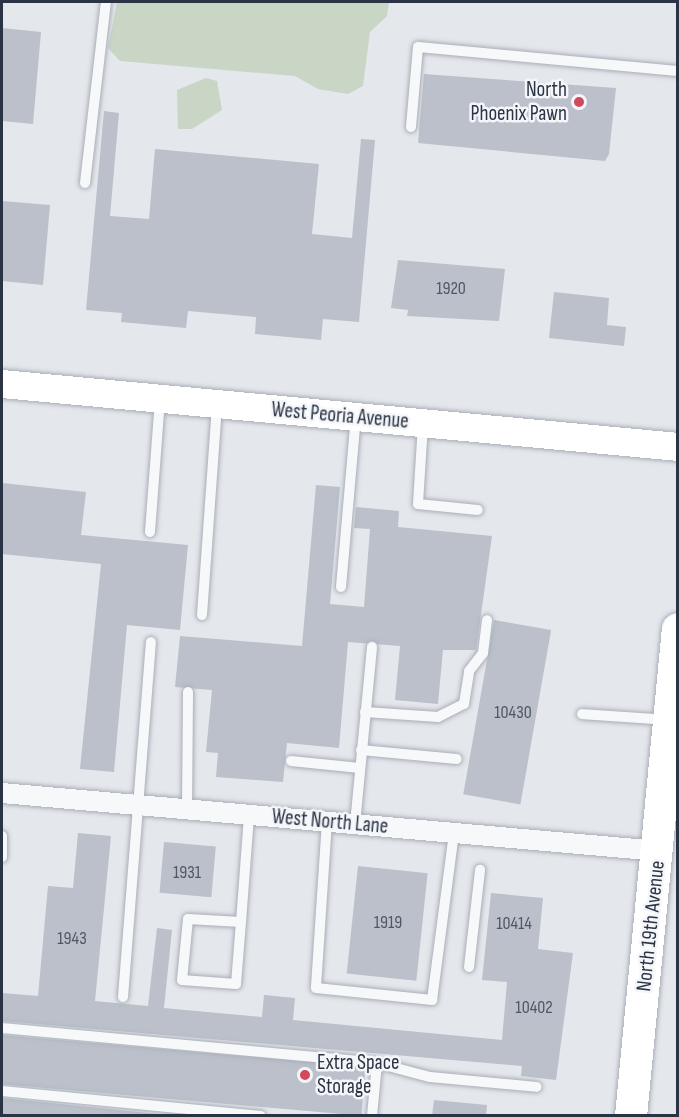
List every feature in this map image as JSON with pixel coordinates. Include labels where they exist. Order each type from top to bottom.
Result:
[{"type":"main road","name":"West Peoria Avenue","points":[[2,384],[678,447]]},
{"type":"main road","name":"North 19th Avenue","points":[[631,1116],[678,629]]},
{"type":"street","name":"West North Lane","points":[[2,793],[658,851]]},
{"type":"lane","points":[[85,183],[106,2]]},
{"type":"lane","points":[[411,126],[418,47],[678,71]]},
{"type":"lane","points":[[150,532],[160,399]]},
{"type":"lane","points":[[202,615],[217,404]]},
{"type":"lane","points":[[341,587],[356,417]]},
{"type":"lane","points":[[423,423],[418,504],[478,510]]},
{"type":"lane","points":[[365,712],[438,717],[464,704],[470,671],[483,653],[487,620]]},
{"type":"lane","points":[[123,996],[152,642]]},
{"type":"lane","points":[[355,824],[372,647]]},
{"type":"lane","points":[[187,809],[188,692]]},
{"type":"lane","points":[[582,714],[671,720]]},
{"type":"lane","points":[[361,750],[457,759]]},
{"type":"lane","points":[[291,761],[360,768]]},
{"type":"lane","points":[[2,793],[2,799]]},
{"type":"lane","points":[[241,922],[188,919],[182,980],[236,984],[241,922],[249,814]]},
{"type":"lane","points":[[327,822],[316,988],[432,1000],[454,833]]},
{"type":"lane","points":[[2,836],[2,857]]},
{"type":"lane","points":[[469,967],[480,870]]},
{"type":"lane","points":[[2,1028],[377,1063],[430,1077],[537,1087]]},
{"type":"lane","points":[[372,1116],[377,1063]]},
{"type":"lane","points":[[2,1091],[261,1116]]},
{"type":"green space","points":[[117,2],[389,2],[387,16],[370,32],[363,86],[348,94],[318,89],[295,76],[120,61],[108,48]]},
{"type":"green space","points":[[206,78],[217,81],[222,110],[192,129],[178,129],[177,90]]},
{"type":"building","points":[[2,28],[41,32],[33,124],[2,121]]},
{"type":"building","points":[[424,74],[616,88],[609,154],[605,161],[418,143]]},
{"type":"building","points":[[104,111],[119,113],[110,216],[149,219],[155,149],[319,164],[312,234],[352,238],[361,139],[375,140],[359,322],[323,319],[321,340],[255,334],[256,317],[188,311],[186,328],[121,322],[122,313],[86,310]]},
{"type":"building","points":[[2,201],[50,205],[43,285],[2,281]]},
{"type":"building","points":[[398,260],[505,269],[499,321],[407,316],[408,310],[391,308]]},
{"type":"building","points":[[554,292],[609,298],[607,325],[626,327],[624,346],[549,338]]},
{"type":"building","points":[[2,483],[86,492],[81,535],[188,545],[180,630],[127,625],[114,772],[80,769],[101,564],[2,554]]},
{"type":"building","points":[[316,485],[340,487],[330,604],[364,607],[370,529],[354,528],[356,507],[399,511],[398,527],[492,536],[476,650],[443,650],[438,704],[395,700],[400,646],[348,642],[339,748],[287,743],[283,782],[216,777],[218,753],[206,752],[212,690],[175,687],[180,636],[302,646]]},
{"type":"building","points":[[494,620],[551,630],[520,804],[463,794]]},
{"type":"building","points":[[78,833],[111,836],[95,1001],[148,1006],[157,928],[172,930],[164,1008],[262,1017],[264,995],[295,998],[293,1020],[502,1040],[507,982],[482,980],[491,893],[543,898],[538,949],[573,953],[556,1080],[521,1076],[522,1066],[2,1021],[2,993],[38,996],[48,886],[73,888]]},
{"type":"building","points":[[164,842],[216,847],[211,897],[160,893]]},
{"type":"building","points":[[358,866],[428,873],[416,981],[347,973]]},
{"type":"building","points":[[2,1035],[366,1067],[361,1116],[2,1084]]},
{"type":"building","points":[[2,1098],[178,1116],[2,1116]]},
{"type":"building","points":[[434,1100],[487,1105],[486,1116],[432,1116]]},
{"type":"place","name":"North Phoenix Pawn","points":[[579,102]]},
{"type":"place","name":"Extra Space Storage","points":[[305,1075]]}]
